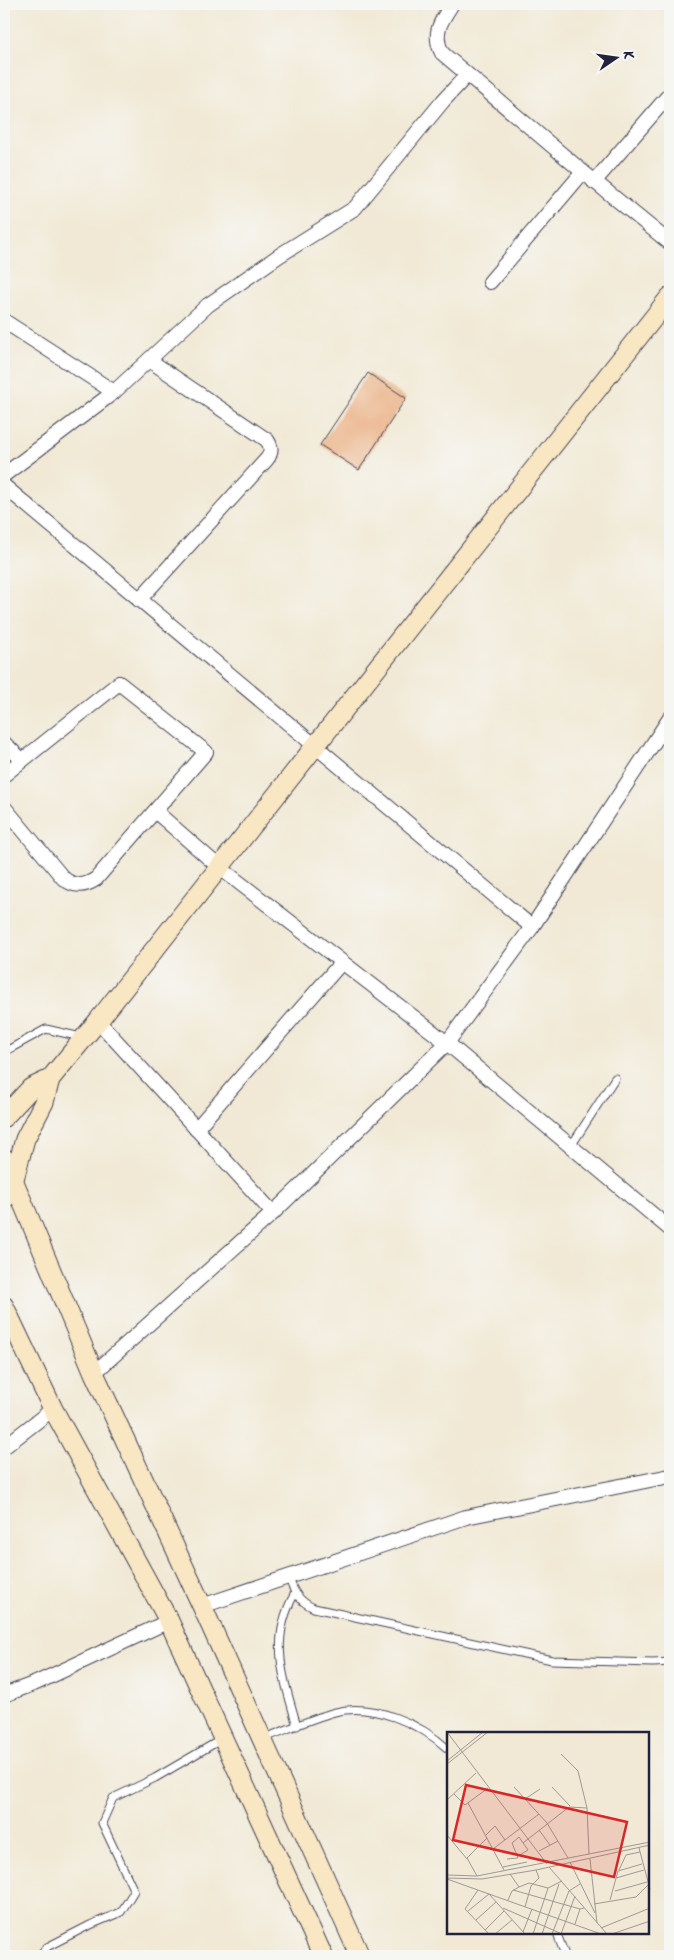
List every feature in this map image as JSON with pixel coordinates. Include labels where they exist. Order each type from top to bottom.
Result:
[{"type":"main road","points":[[4,1117],[31,1088],[50,1078],[98,1021],[219,867],[316,748],[670,297]]},
{"type":"main road","points":[[4,1200],[14,1179],[25,1139],[44,1102],[50,1078]]},
{"type":"main road","points":[[4,1158],[94,1374],[202,1606],[360,1956]]},
{"type":"main road","points":[[4,1306],[52,1409],[169,1621],[322,1956]]},
{"type":"street","points":[[452,4],[440,21],[437,39],[442,53],[594,182],[670,243]]},
{"type":"street","points":[[4,475],[114,392],[208,305],[280,255],[355,208],[443,100],[467,76]]},
{"type":"street","points":[[594,182],[669,94]]},
{"type":"street","points":[[490,282],[583,172]]},
{"type":"street","points":[[4,321],[114,392]]},
{"type":"street","points":[[139,600],[267,459],[271,452],[271,447],[267,440],[149,360]]},
{"type":"street","points":[[4,486],[532,927]]},
{"type":"street","points":[[4,775],[119,682],[206,752],[96,880],[83,885],[69,883],[63,878],[4,807]]},
{"type":"street","points":[[94,1374],[273,1213],[446,1043],[532,927],[668,724]]},
{"type":"street","points":[[4,743],[22,760]]},
{"type":"street","points":[[155,811],[219,867],[446,1043],[670,1228]]},
{"type":"street","points":[[196,1129],[342,962]]},
{"type":"street","points":[[98,1021],[273,1213]]},
{"type":"street","points":[[4,1447],[52,1409]]},
{"type":"street","points":[[202,1606],[466,1517],[670,1476]]},
{"type":"street","points":[[4,1696],[169,1621]]},
{"type":"lane","points":[[4,1052],[46,1029],[84,1038]]},
{"type":"lane","points":[[571,1146],[615,1078]]},
{"type":"lane","points":[[289,1576],[295,1593],[301,1600],[314,1608],[552,1660],[670,1662]]},
{"type":"lane","points":[[295,1593],[284,1615],[279,1641],[282,1669],[297,1726]]},
{"type":"lane","points":[[262,1739],[336,1712],[375,1712],[406,1721],[447,1748]]},
{"type":"lane","points":[[40,1956],[47,1947],[120,1912],[134,1892],[102,1823],[113,1798],[155,1778],[223,1739]]},
{"type":"lane","points":[[557,1935],[565,1955]]},
{"type":"building","points":[[368,373],[406,398],[359,470],[320,445]]}]
